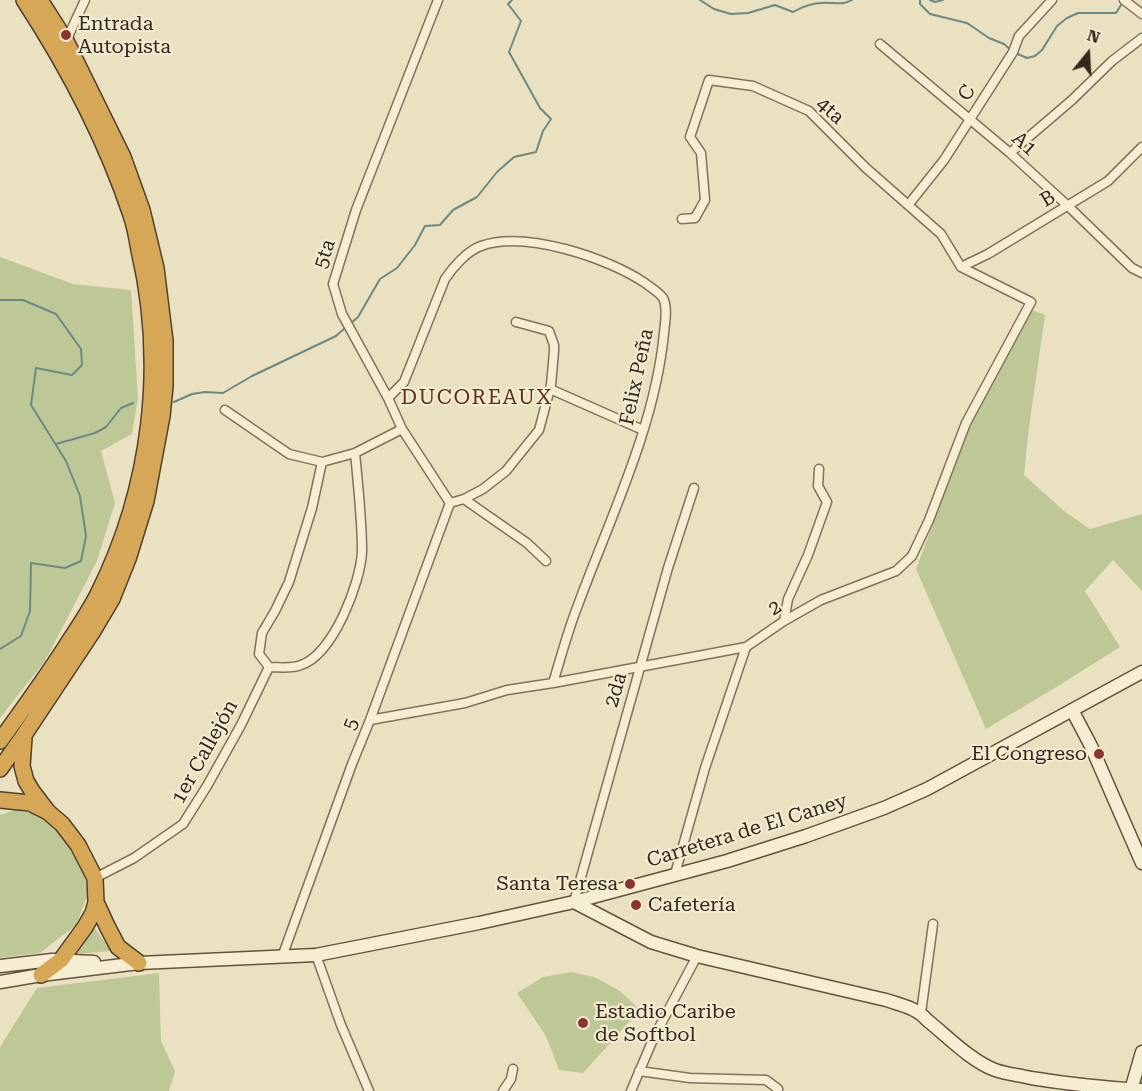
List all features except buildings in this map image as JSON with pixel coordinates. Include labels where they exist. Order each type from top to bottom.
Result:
[{"type":"highway","points":[[0,769],[112,599],[147,501],[165,386],[165,341],[156,268],[142,210],[123,157],[59,42],[24,0]]},
{"type":"highway","points":[[0,741],[42,684],[98,594],[129,521],[150,418],[153,374],[150,311],[132,216],[113,166],[76,88],[40,0]]},
{"type":"highway","points":[[24,735],[23,774],[32,791],[48,812]]},
{"type":"highway","points":[[0,800],[30,803],[48,812],[63,824],[78,845],[95,878],[96,902],[93,913],[73,943],[41,975]]},
{"type":"highway","points":[[96,902],[118,947],[139,963]]},
{"type":"main road","name":"Carretera de El Caney","points":[[0,982],[139,963],[316,954],[479,923],[574,902],[726,861],[884,808],[937,784],[1142,672]]},
{"type":"main road","points":[[1072,710],[1091,746],[1142,863]]},
{"type":"main road","points":[[574,902],[651,942],[697,956],[886,1000],[921,1013],[976,1060],[995,1070],[1043,1080],[1136,1090],[1142,1052]]},
{"type":"main road","name":"Carretera de El Caney","points":[[0,966],[57,960],[121,965]]},
{"type":"street","points":[[59,42],[85,0]]},
{"type":"street","name":"5ta","points":[[438,0],[356,210],[333,284],[342,314],[388,398],[402,429],[450,503]]},
{"type":"street","name":"C","points":[[909,204],[944,160],[1012,52],[1019,36],[1052,0]]},
{"type":"street","points":[[1124,0],[1142,14]]},
{"type":"street","points":[[1010,153],[1072,100],[1112,61],[1142,38]]},
{"type":"street","name":"A1","points":[[880,44],[1010,153],[1132,268],[1142,273]]},
{"type":"street","name":"4ta","points":[[682,219],[695,218],[705,200],[701,153],[690,137],[709,80],[753,86],[809,111],[866,168],[941,234],[961,267]]},
{"type":"street","name":"B","points":[[961,267],[988,254],[1108,181],[1142,147]]},
{"type":"street","name":"Felix Peña","points":[[388,398],[404,382],[445,279],[468,254],[480,246],[511,242],[548,244],[594,257],[636,277],[663,298],[666,314],[663,351],[653,396],[622,492],[577,607],[553,683]]},
{"type":"street","name":"2","points":[[370,720],[465,703],[507,690],[746,646],[821,600],[896,571],[912,556],[929,520],[966,423],[1030,302],[961,267]]},
{"type":"street","points":[[450,503],[483,489],[506,471],[539,430],[550,389],[554,345],[549,331],[516,322]]},
{"type":"street","points":[[550,389],[643,430]]},
{"type":"street","points":[[225,410],[289,454],[322,462],[355,453],[402,429]]},
{"type":"street","points":[[322,462],[312,508],[289,582],[262,633],[259,654],[269,668],[301,666],[313,660],[328,643],[342,619],[358,573],[362,552],[355,453]]},
{"type":"street","points":[[784,621],[788,599],[808,555],[826,502],[818,486],[819,469]]},
{"type":"street","name":"2da","points":[[574,902],[668,568],[694,488]]},
{"type":"street","points":[[464,499],[527,543],[546,561]]},
{"type":"street","name":"5","points":[[282,957],[450,503]]},
{"type":"street","points":[[675,874],[705,768],[746,646]]},
{"type":"street","name":"1er Callejón","points":[[95,878],[134,858],[183,824],[241,725],[269,668]]},
{"type":"street","points":[[921,1013],[933,924]]},
{"type":"street","points":[[316,954],[369,1091]]},
{"type":"street","points":[[631,1091],[654,1037],[697,956]]},
{"type":"street","points":[[503,1091],[511,1079],[513,1069]]},
{"type":"street","points":[[639,1071],[690,1078],[766,1080],[778,1089],[777,1091]]},
{"type":"green space","points":[[0,257],[73,284],[131,290],[138,398],[132,434],[101,451],[115,503],[97,561],[45,661],[0,718]]},
{"type":"green space","points":[[1032,310],[1045,315],[1024,475],[1064,511],[1090,529],[1142,514],[1142,591],[1113,560],[1085,591],[1120,647],[986,729],[916,569],[971,424]]},
{"type":"green space","points":[[15,810],[46,816],[65,834],[83,865],[88,894],[76,925],[40,953],[0,958],[0,815]]},
{"type":"green space","points":[[94,927],[111,951],[77,954]]},
{"type":"green space","name":"Estadio Caribe de Softbol","points":[[571,972],[594,977],[620,991],[640,1010],[583,1073],[559,1070],[546,1036],[517,993],[543,977]]},
{"type":"green space","points":[[159,973],[161,1041],[175,1071],[169,1091],[0,1091],[0,1047],[37,988]]},
{"type":"waterway","points":[[350,324],[358,317],[380,279],[397,268],[415,245],[425,226],[440,225],[453,210],[477,197],[497,172],[514,157],[536,152],[543,131],[551,119],[540,108],[509,52],[521,21],[508,4],[512,0]]},
{"type":"waterway","points":[[700,0],[714,9],[731,14],[748,13],[775,5],[793,12],[815,4],[841,3],[852,0]]},
{"type":"waterway","points":[[920,0],[920,4],[930,14],[967,23],[989,38],[1027,58],[1035,56],[1042,50],[1057,26],[1067,18],[1078,13],[1116,13],[1123,2]]},
{"type":"waterway","points":[[930,0],[935,2],[943,0]]},
{"type":"waterway","points":[[0,300],[23,300],[56,314],[81,349],[82,365],[72,375],[36,368],[31,405],[66,461],[80,496],[86,536],[81,561],[65,568],[31,563],[30,611],[21,636],[0,649]]},
{"type":"waterway","points":[[174,402],[192,394],[223,393],[252,376],[336,336],[345,328]]},
{"type":"waterway","points":[[56,444],[95,433],[106,427],[121,408],[133,403]]},
{"type":"place","name":"Entrada Autopista","points":[[66,35]]},
{"type":"place","name":"El Congreso","points":[[1099,754]]},
{"type":"place","name":"Santa Teresa","points":[[630,884]]},
{"type":"place","name":"Cafetería","points":[[636,905]]},
{"type":"place","name":"Estadio Caribe de Softbol","points":[[583,1023]]},
{"type":"district","name":"DUCOREAUX","points":[[477,398]]}]
